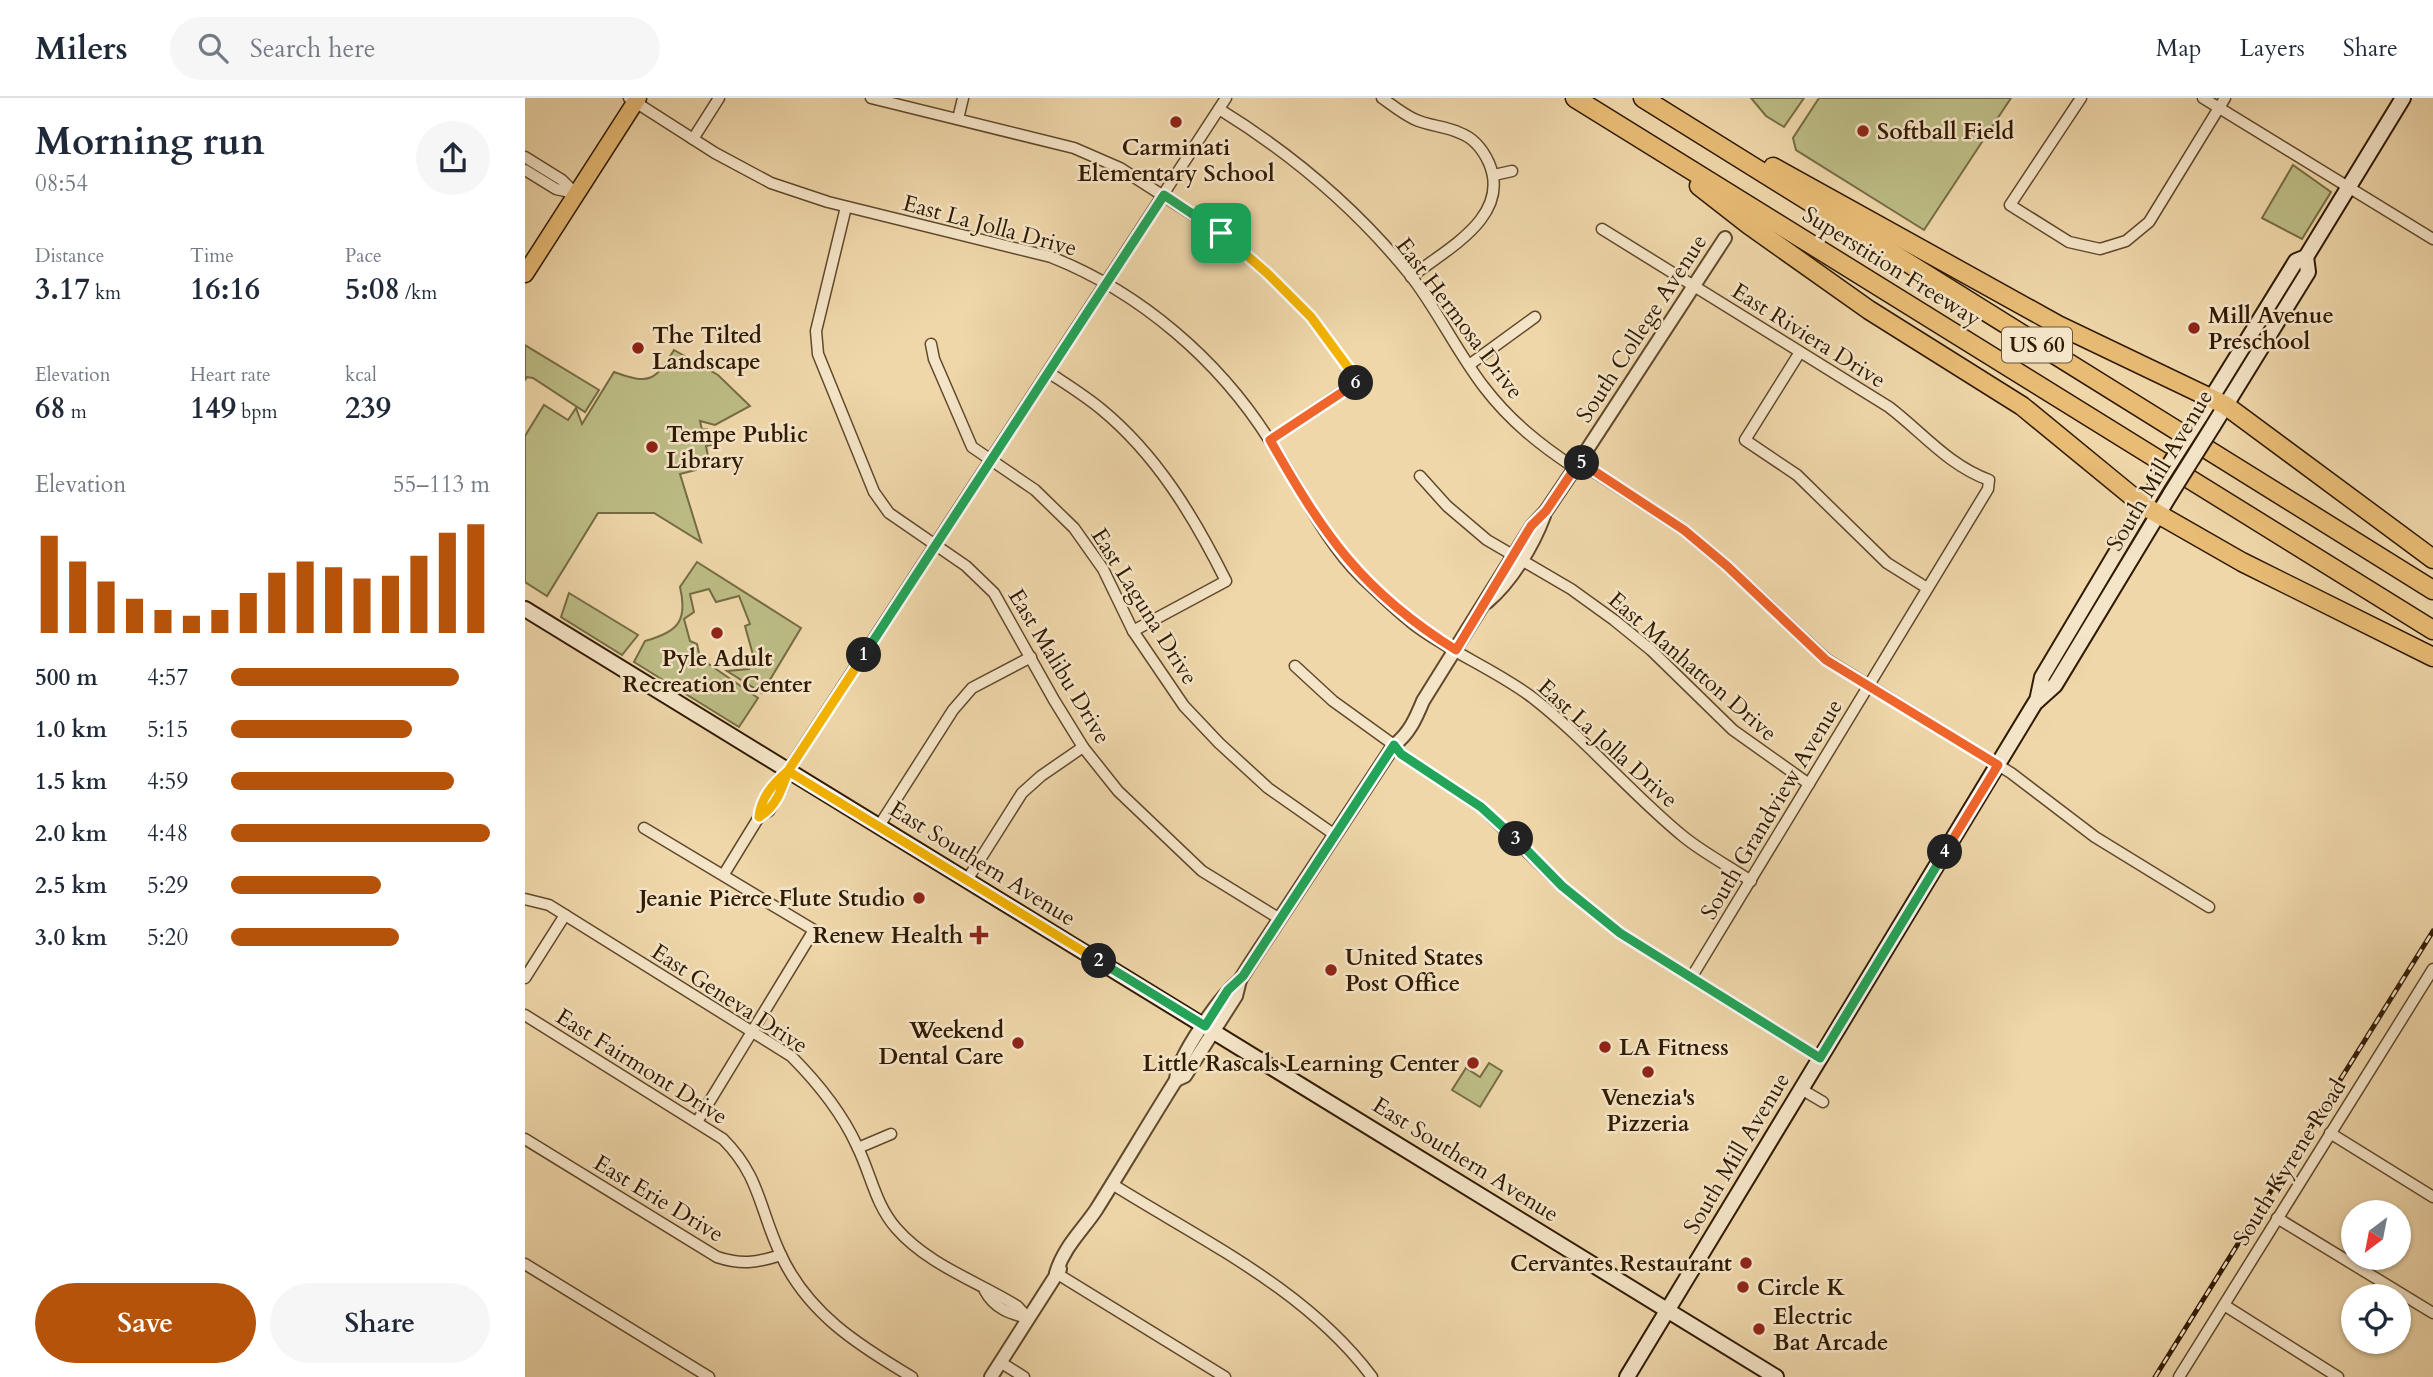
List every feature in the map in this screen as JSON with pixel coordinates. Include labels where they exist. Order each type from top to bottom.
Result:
[{"type":"highway","name":"Superstition Freeway","points":[[1575,98],[2433,630]]},
{"type":"highway","name":"Superstition Freeway","points":[[1644,98],[2433,590]]},
{"type":"highway","points":[[1644,98],[1897,234],[2058,325],[2219,402],[2433,559]]},
{"type":"highway","points":[[1630,132],[1749,225],[1826,280],[2022,406],[2151,510],[2242,562],[2433,657]]},
{"type":"main road","name":"South Mill Avenue","points":[[2151,510],[2171,493],[2213,426],[2219,402],[2296,261],[2306,257],[2403,98]]},
{"type":"main road","points":[[525,274],[634,99]]},
{"type":"main road","name":"South Mill Avenue","points":[[1627,1377],[2036,701],[2055,685],[2151,510],[2157,484],[2199,418],[2219,402]]},
{"type":"main road","name":"East Southern Avenue","points":[[525,609],[1776,1377]]},
{"type":"street","points":[[693,139],[719,98]]},
{"type":"street","points":[[871,98],[1074,148],[1120,168],[1221,233],[1267,273],[1311,317],[1358,381],[1270,440]]},
{"type":"street","points":[[958,120],[963,98]]},
{"type":"street","points":[[725,874],[759,817],[760,805],[773,784],[788,771],[1226,98]]},
{"type":"street","points":[[1382,98],[1414,120],[1463,133],[1483,149],[1494,175],[1494,192],[1487,214],[1471,232],[1411,277]]},
{"type":"street","points":[[2081,98],[2010,205],[2069,242],[2101,249],[2126,241],[2149,222],[2225,98]]},
{"type":"street","points":[[2203,98],[2433,239]]},
{"type":"street","name":"East La Jolla Drive","points":[[634,99],[693,139],[771,183],[846,207],[1051,257],[1106,284],[1154,314],[1199,355],[1238,397],[1270,440],[1323,530],[1359,575],[1412,623],[1531,697],[1592,749],[1686,839],[1751,881]]},
{"type":"street","name":"East Hermosa Drive","points":[[1219,108],[1262,135],[1347,206],[1411,277],[1469,365],[1517,424],[1577,465],[1684,530],[1727,566],[1815,651],[1998,765],[2046,797],[2095,837],[2209,907]]},
{"type":"street","points":[[525,157],[562,180],[576,194]]},
{"type":"street","points":[[525,170],[556,189],[576,194]]},
{"type":"street","points":[[1494,175],[1512,171]]},
{"type":"street","name":"East Malibu Drive","points":[[846,207],[816,331],[818,354],[874,492],[889,513],[967,566],[994,593],[1083,747],[1118,791],[1202,871],[1280,919]]},
{"type":"street","name":"East Riviera Drive","points":[[1602,229],[1889,407],[1913,425],[1943,456],[1968,472],[1989,480]]},
{"type":"street","name":"South College Avenue","points":[[991,1377],[1056,1273],[1067,1247],[1083,1230],[1176,1080],[1185,1076],[1209,1029],[1237,996],[1240,980],[1394,745],[1397,733],[1409,714],[1423,701],[1485,605],[1500,592],[1517,557],[1538,532],[1546,511],[1725,238]]},
{"type":"street","points":[[1469,365],[1535,317]]},
{"type":"street","name":"East Laguna Drive","points":[[931,344],[934,359],[972,447],[1035,489],[1074,528],[1103,569],[1133,631],[1184,706],[1268,789],[1335,835]]},
{"type":"street","points":[[1800,352],[1745,440],[1797,475],[1887,563],[1927,588]]},
{"type":"street","points":[[1048,372],[1101,409],[1143,450],[1177,492],[1226,581],[1133,631]]},
{"type":"street","name":"East Manhatton Drive","points":[[1420,476],[1447,506],[1487,540],[1623,627],[1733,730],[1809,784]]},
{"type":"street","name":"South Grandview Avenue","points":[[1691,978],[1988,489],[1989,480]]},
{"type":"street","points":[[879,826],[953,710],[972,688],[1031,657]]},
{"type":"street","points":[[1295,666],[1333,701],[1394,745],[1401,754],[1463,794],[1500,822],[1562,886],[1606,923],[1820,1058]]},
{"type":"street","points":[[967,880],[1022,793],[1041,776],[1083,747]]},
{"type":"street","points":[[644,828],[708,867],[725,874],[814,930],[697,1122]]},
{"type":"street","name":"East Geneva Drive","points":[[525,899],[549,905],[791,1056],[817,1082],[858,1148],[876,1197],[895,1227],[925,1254],[985,1290],[991,1301],[1013,1315],[1028,1318]]},
{"type":"street","points":[[525,978],[565,915]]},
{"type":"street","name":"South Kyrene Road","points":[[2179,1377],[2433,969]]},
{"type":"street","name":"East Fairmont Drive","points":[[525,1015],[723,1139],[741,1158],[754,1180],[781,1255],[796,1282],[822,1315],[852,1340],[912,1377]]},
{"type":"street","points":[[1801,1089],[1823,1102]]},
{"type":"street","points":[[2330,1133],[2433,1197]]},
{"type":"street","points":[[858,1148],[891,1134]]},
{"type":"street","name":"East Erie Drive","points":[[525,1139],[717,1257],[738,1264],[759,1262],[781,1255]]},
{"type":"street","points":[[1112,1184],[1294,1298],[1326,1325],[1372,1377]]},
{"type":"street","points":[[2277,1218],[2433,1313]]},
{"type":"street","points":[[525,1264],[709,1377]]},
{"type":"street","points":[[1056,1273],[1225,1377]]},
{"type":"street","points":[[2224,1305],[2338,1377]]},
{"type":"street","points":[[1000,1362],[1024,1377]]},
{"type":"green space","points":[[1751,98],[1804,98],[1784,127],[1766,116]]},
{"type":"green space","points":[[1819,98],[2011,98],[1924,230],[1796,150],[1793,138]]},
{"type":"green space","points":[[2293,165],[2331,192],[2302,239],[2262,218]]},
{"type":"green space","points":[[525,345],[599,390],[585,412],[533,378],[527,377],[525,380]]},
{"type":"green space","points":[[674,350],[718,375],[750,406],[715,425],[700,421],[702,430],[707,429],[711,445],[706,446],[708,456],[698,459],[696,470],[680,474],[701,542],[654,513],[598,513],[547,596],[525,582],[525,436],[544,405],[568,420],[576,408],[582,424],[614,372],[636,378],[650,378],[662,368]]},
{"type":"green space","points":[[697,562],[801,628],[762,693],[727,671],[749,669],[755,662],[745,626],[750,624],[739,596],[716,602],[709,589],[690,594],[694,612],[684,619],[690,641],[697,644],[700,658],[758,698],[739,727],[634,662],[645,641],[666,634],[678,623],[683,609],[680,587]]},
{"type":"green space","points":[[569,593],[638,635],[622,655],[561,617]]},
{"type":"green space","points":[[1489,1063],[1502,1071],[1480,1107],[1452,1090],[1466,1068],[1480,1077]]},
{"type":"railway","points":[[2155,1377],[2433,931]]},
{"type":"place","name":"Carminati Elementary School","points":[[1176,122]]},
{"type":"place","name":"Softball Field","points":[[1863,131]]},
{"type":"place","name":"Mill Avenue Preschool","points":[[2194,328]]},
{"type":"place","name":"The Tilted Landscape","points":[[638,348]]},
{"type":"place","name":"Tempe Public Library","points":[[652,447]]},
{"type":"place","name":"Pyle Adult Recreation Center","points":[[717,633]]},
{"type":"place","name":"Jeanie Pierce Flute Studio","points":[[919,898]]},
{"type":"place","name":"Renew Health","points":[[979,935]]},
{"type":"place","name":"United States Post Office","points":[[1331,970]]},
{"type":"place","name":"Weekend Dental Care","points":[[1018,1043]]},
{"type":"place","name":"LA Fitness","points":[[1605,1047]]},
{"type":"place","name":"Little Rascals Learning Center","points":[[1473,1063]]},
{"type":"place","name":"Venezia's Pizzeria","points":[[1648,1072]]},
{"type":"place","name":"Cervantes Restaurant","points":[[1746,1263]]},
{"type":"place","name":"Circle K","points":[[1743,1287]]},
{"type":"place","name":"Electric Bat Arcade","points":[[1759,1329]]},
{"type":"route","points":[[1221,233],[1164,195],[796,758],[788,771],[782,789],[769,811],[759,817],[760,805],[773,784],[788,771],[1205,1026],[1228,990],[1243,976],[1394,745],[1401,754],[1463,794],[1500,822],[1562,886],[1606,923],[1636,945],[1820,1058],[1998,765],[1826,660],[1727,566],[1684,530],[1579,462],[1546,511],[1531,526],[1456,650],[1412,623],[1359,575],[1323,530],[1270,440],[1358,381],[1311,317],[1267,273],[1221,233]]}]
